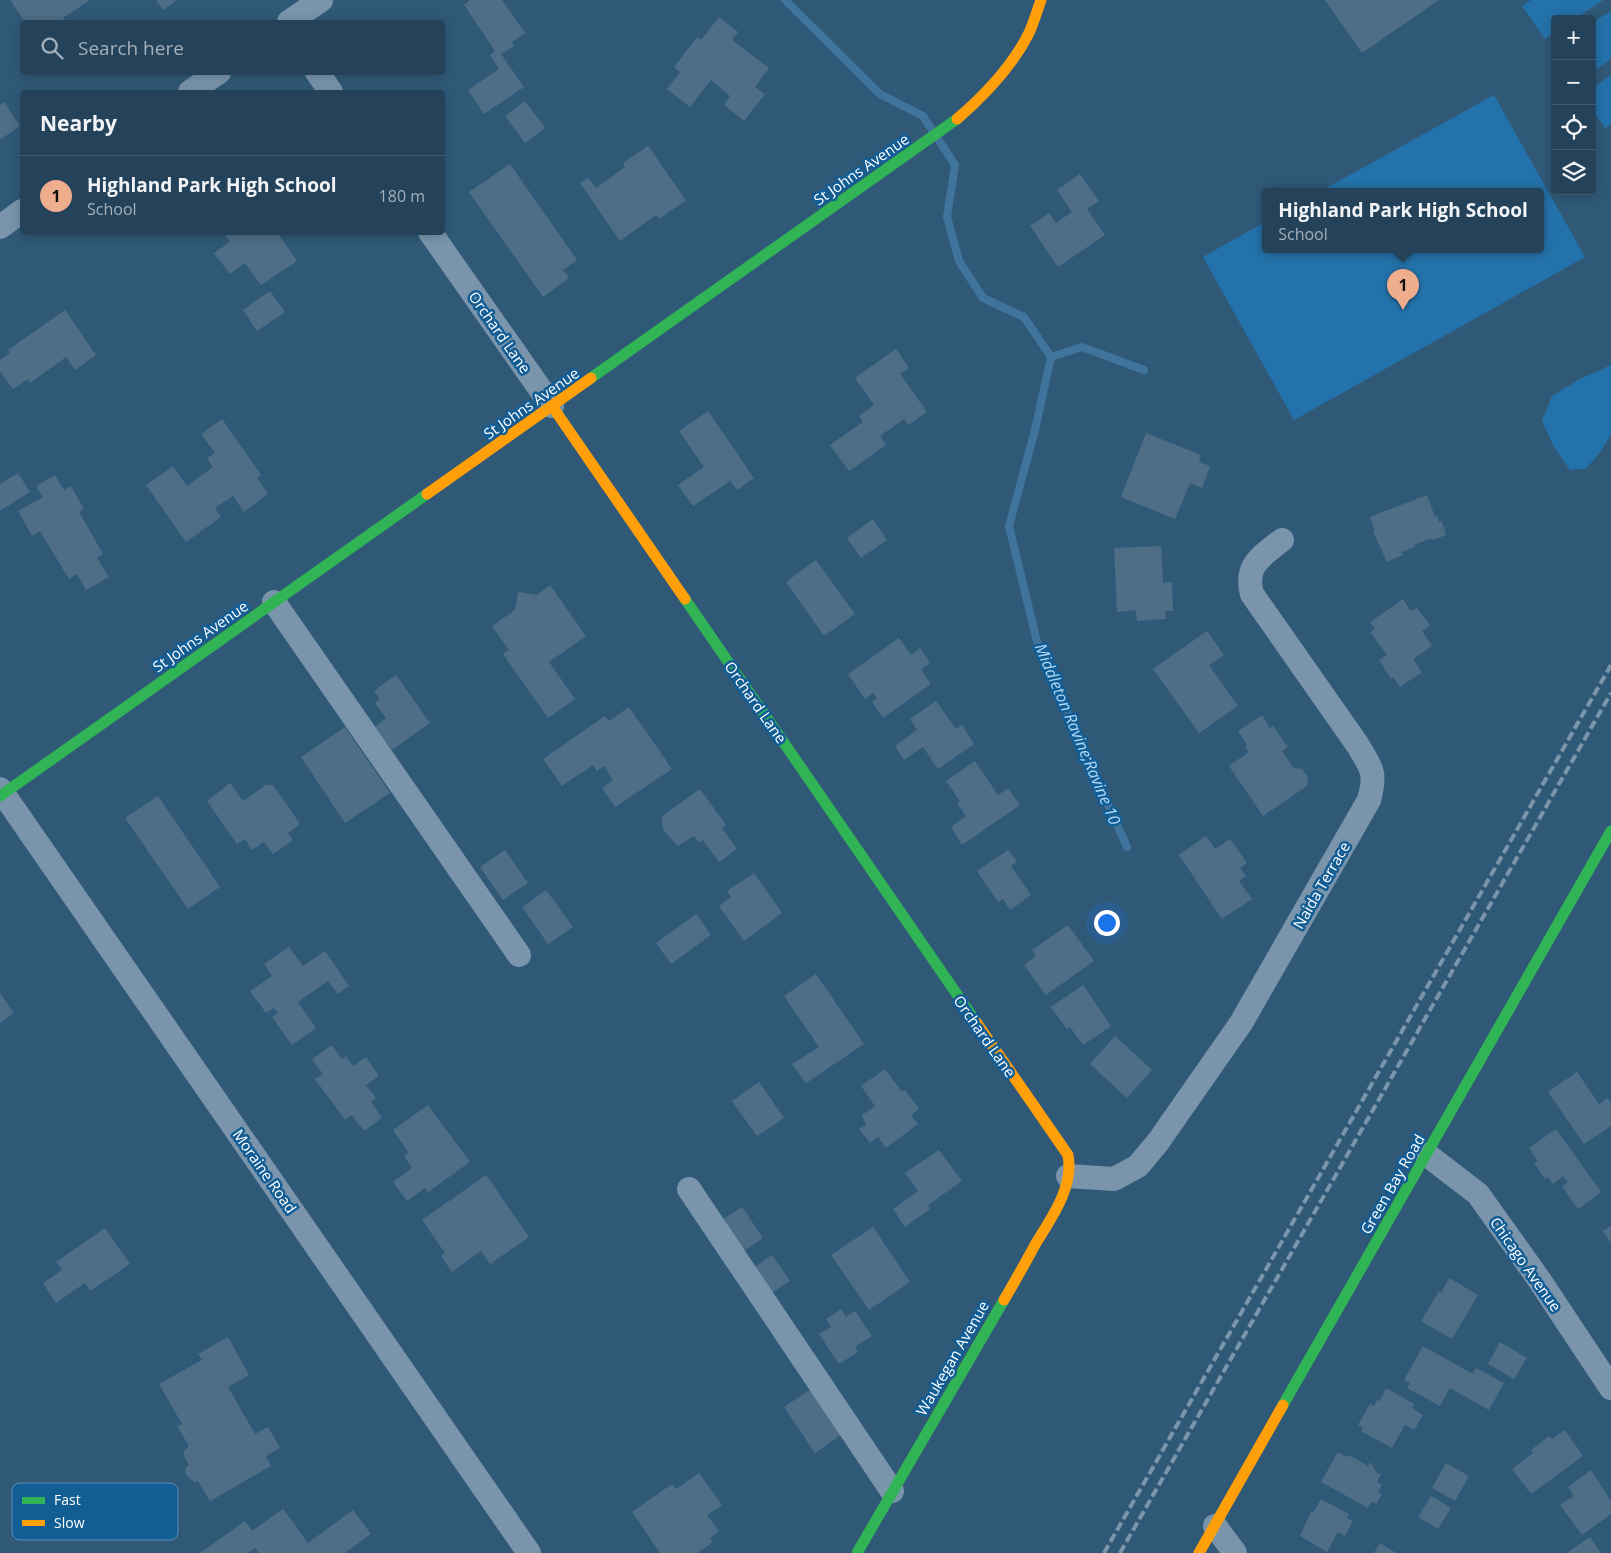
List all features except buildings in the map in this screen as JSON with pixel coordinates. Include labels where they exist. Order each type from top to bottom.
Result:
[{"type":"street","points":[[292,20],[321,0]]},
{"type":"street","name":"St Johns Avenue","points":[[1,793],[956,120],[986,94],[1010,64],[1028,34],[1041,0]]},
{"type":"street","points":[[193,90],[214,75]]},
{"type":"street","points":[[319,75],[330,90]]},
{"type":"street","points":[[0,226],[20,212]]},
{"type":"street","name":"Orchard Lane","points":[[432,235],[1068,1155],[1070,1163],[1068,1176]]},
{"type":"street","name":"Naida Terrace","points":[[1068,1176],[1114,1180],[1138,1166],[1158,1142],[1241,1023],[1369,800],[1374,783],[1372,770],[1357,744],[1252,594],[1249,584],[1250,573],[1258,559],[1282,540]]},
{"type":"street","points":[[274,602],[519,955]]},
{"type":"street","name":"Moraine Road","points":[[1,793],[529,1553]]},
{"type":"street","name":"Green Bay Road","points":[[1199,1553],[1611,830]]},
{"type":"street","name":"Chicago Avenue","points":[[1426,1154],[1478,1194],[1538,1278],[1611,1388]]},
{"type":"street","name":"Waukegan Avenue","points":[[857,1553],[1057,1208],[1068,1176]]},
{"type":"street","points":[[689,1189],[892,1491]]},
{"type":"street","points":[[1215,1526],[1235,1553]]},
{"type":"shaded area","points":[[1531,0],[1603,0],[1581,15],[1551,15],[1551,35],[1545,39],[1522,6]]},
{"type":"shaded area","points":[[1611,11],[1611,59],[1596,69],[1596,60],[1596,20]]},
{"type":"shaded area","points":[[1611,75],[1611,124],[1605,128],[1596,116],[1596,85]]},
{"type":"shaded area","points":[[1494,95],[1585,257],[1294,420],[1203,257],[1262,224],[1262,253],[1544,253],[1544,188],[1326,188]]},
{"type":"shaded area","points":[[1611,365],[1611,434],[1599,454],[1585,469],[1570,470],[1553,445],[1542,421],[1552,396],[1580,379]]},
{"type":"waterway","name":"Middleton Ravine;Ravine 10","points":[[785,0],[880,94],[923,116],[932,130]]},
{"type":"waterway","name":"Middleton Ravine;Ravine 10","points":[[938,139],[955,165],[947,217],[959,261],[983,298],[1024,317],[1051,357],[1035,430],[1009,526],[1038,646],[1127,847]]},
{"type":"waterway","name":"Middleton Ravine;Ravine 10","points":[[1051,357],[1082,347],[1144,370]]},
{"type":"railway","points":[[1104,1553],[1611,665]]},
{"type":"railway","points":[[1120,1553],[1611,693]]},
{"type":"traffic: fast","points":[[591,378],[957,119]]},
{"type":"traffic: fast","points":[[0,796],[427,494]]},
{"type":"traffic: fast","points":[[685,599],[976,1022]]},
{"type":"traffic: fast","points":[[1283,1405],[1611,831]]},
{"type":"traffic: fast","points":[[857,1553],[1004,1300]]},
{"type":"traffic: slow","points":[[957,119],[988,90],[1015,57],[1029,33],[1041,0]]},
{"type":"traffic: slow","points":[[427,494],[591,378]]},
{"type":"traffic: slow","points":[[552,406],[685,599]]},
{"type":"traffic: slow","points":[[976,1022],[1068,1155],[1068,1179],[1065,1190],[1055,1212],[1004,1300]]},
{"type":"traffic: slow","points":[[1199,1553],[1283,1405]]},
{"type":"place","name":"Highland Park High School","points":[[1403,310]]}]
